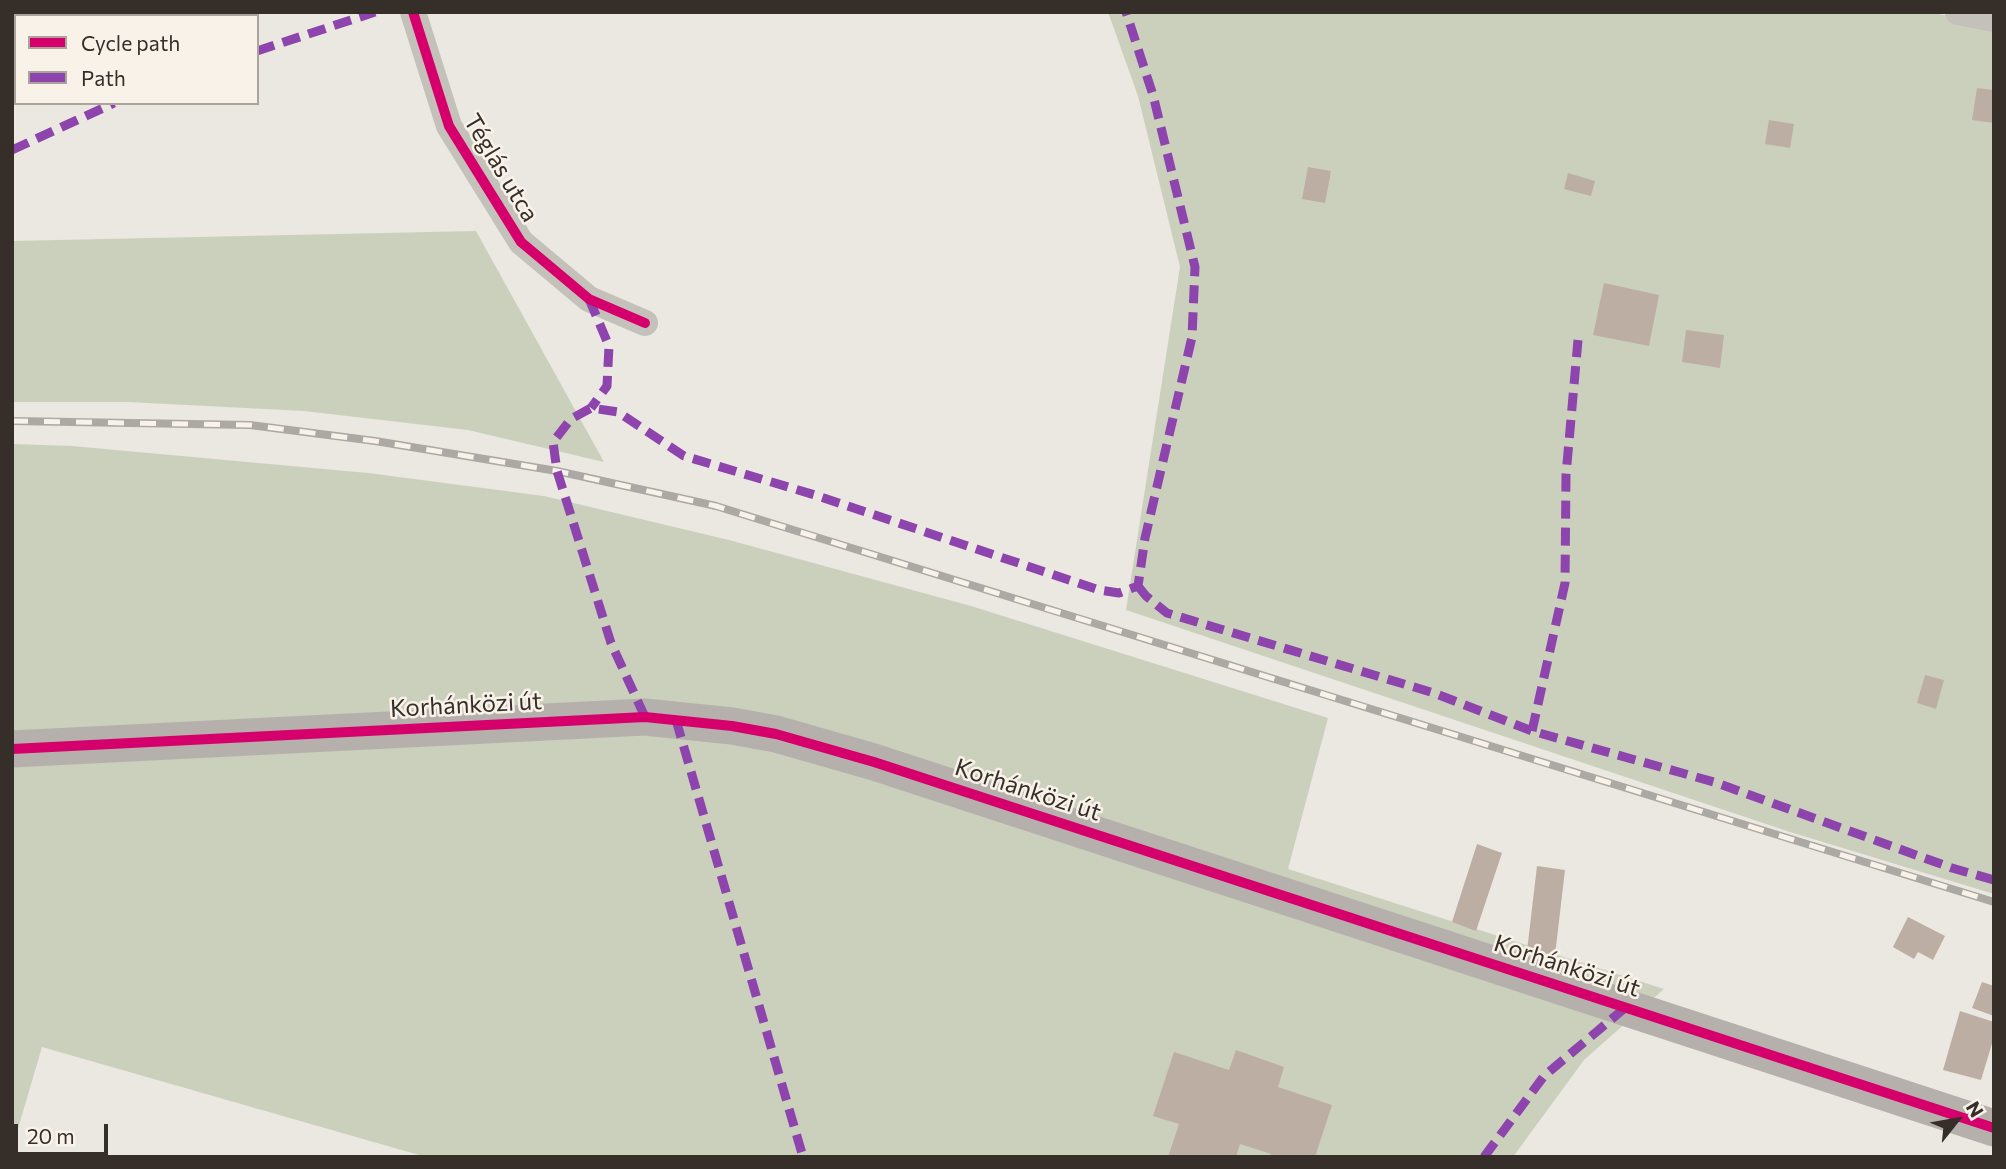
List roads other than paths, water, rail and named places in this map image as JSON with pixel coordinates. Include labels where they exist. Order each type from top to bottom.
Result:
[{"type":"street","name":"Téglás utca","points":[[413,12],[449,125],[521,242],[590,299],[645,323]]},
{"type":"street","points":[[1958,12],[1994,19]]},
{"type":"street","name":"Korhánközi út","points":[[12,749],[645,717],[732,726],[776,734],[887,766],[1994,1128]]},
{"type":"railway","points":[[12,421],[250,425],[375,441],[557,471],[716,506],[1994,902]]}]
